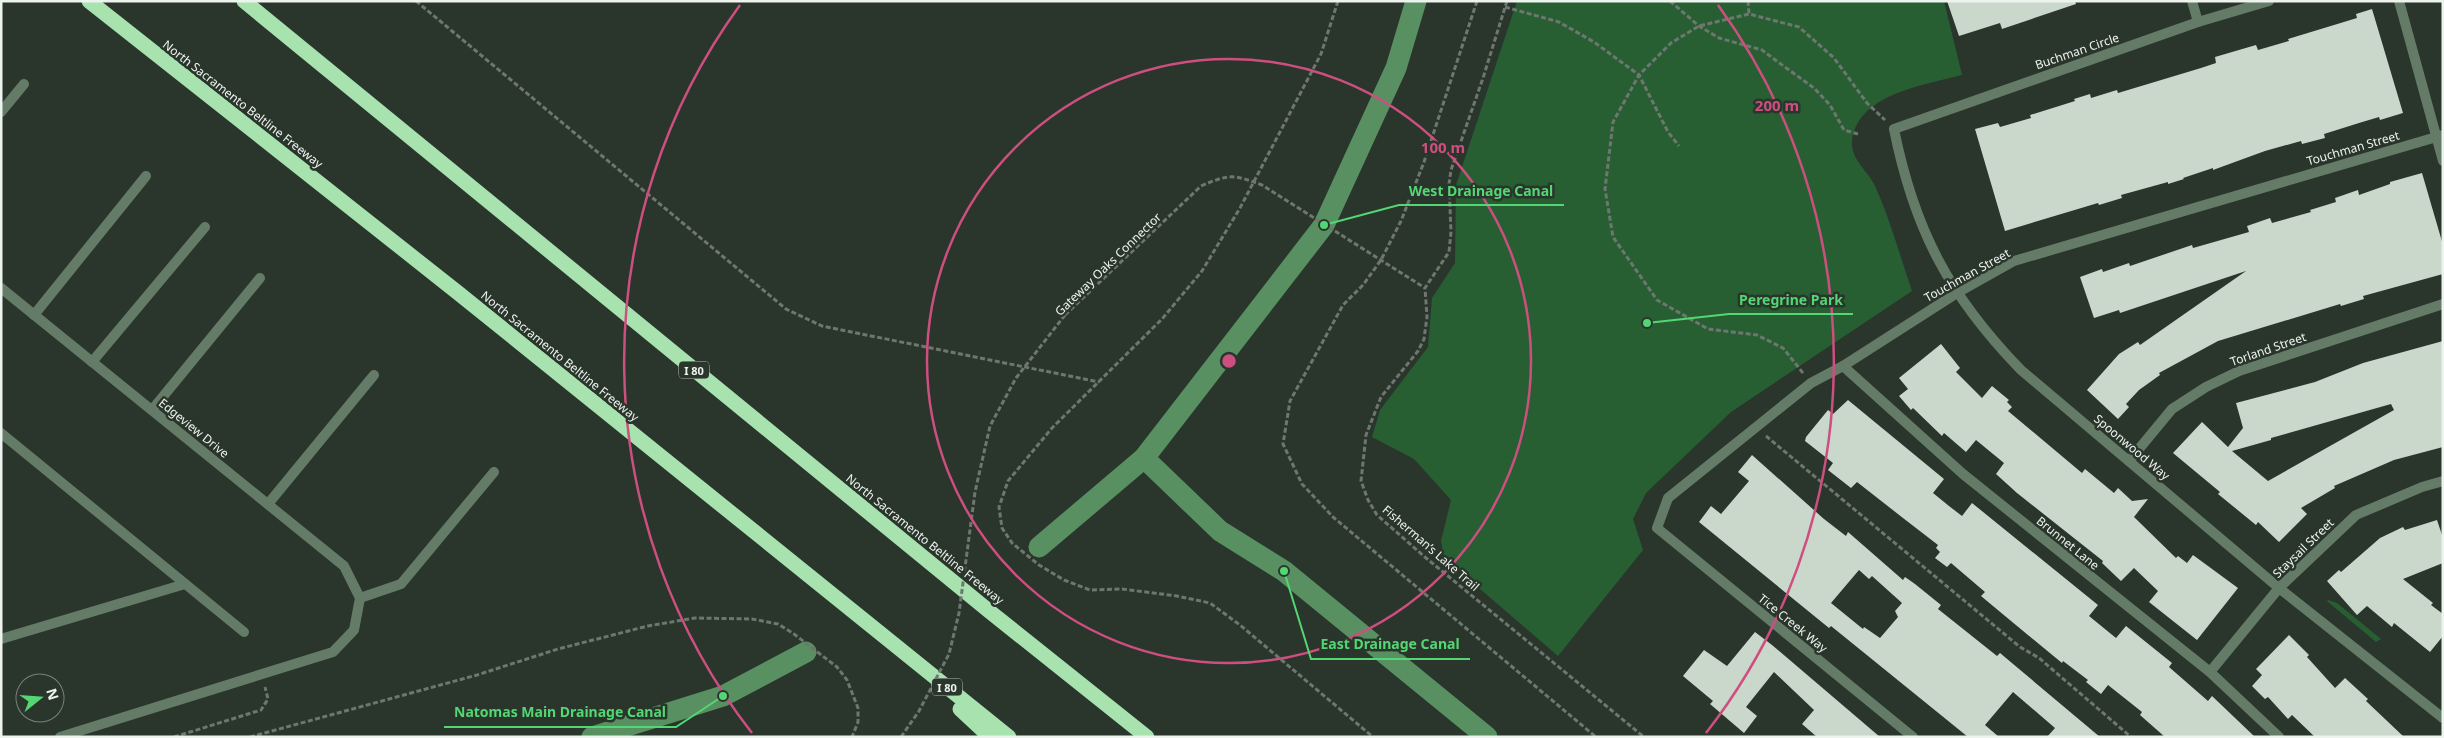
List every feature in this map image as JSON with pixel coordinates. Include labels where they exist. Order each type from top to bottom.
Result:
[{"type":"highway","name":"North Sacramento Beltline Freeway","points":[[90,1],[449,286],[1009,737]]},
{"type":"highway","name":"North Sacramento Beltline Freeway","points":[[244,1],[989,611],[1146,737]]},
{"type":"highway","points":[[885,637],[990,737]]},
{"type":"street","points":[[2192,1],[2198,22]]},
{"type":"street","name":"Buchman Circle","points":[[1894,129],[2198,22],[2269,1]]},
{"type":"street","points":[[2399,1],[2439,136],[2443,161]]},
{"type":"street","points":[[1,112],[24,84]]},
{"type":"street","name":"Spoonwood Way","points":[[1894,129],[1903,170],[1916,211],[1932,251],[1957,293],[1991,339],[2021,370],[2279,588],[2443,718]]},
{"type":"street","name":"Touchman Street","points":[[1657,528],[1668,498],[1811,383],[1843,366],[1957,293],[2014,261],[2439,136]]},
{"type":"street","points":[[34,314],[146,176]]},
{"type":"street","points":[[92,362],[205,227]]},
{"type":"street","points":[[152,410],[260,278]]},
{"type":"street","name":"Edgeview Drive","points":[[1,288],[344,566],[360,598]]},
{"type":"street","name":"Torland Street","points":[[2129,461],[2172,409],[2214,383],[2240,371],[2443,304]]},
{"type":"street","name":"Brunnet Lane","points":[[1843,366],[1962,474],[2210,672],[2279,737]]},
{"type":"street","points":[[268,504],[374,375]]},
{"type":"street","points":[[1,433],[244,632]]},
{"type":"street","points":[[60,737],[333,652],[354,630],[360,598],[401,584],[494,472]]},
{"type":"street","name":"Staysail Street","points":[[2210,672],[2279,588],[2356,516],[2422,487],[2443,481]]},
{"type":"street","name":"Tice Creek Way","points":[[1657,528],[1913,737]]},
{"type":"street","points":[[1,639],[185,584]]},
{"type":"path","points":[[416,1],[786,308],[806,320],[822,326],[1099,382]]},
{"type":"path","points":[[1338,1],[1320,54],[1253,182],[1202,271],[1162,318],[1052,428],[1008,481],[999,507],[1002,528],[1012,543],[1040,565],[1064,580],[1090,590],[1122,590],[1177,596],[1210,603],[1240,625],[1373,737]]},
{"type":"path","points":[[1478,1],[1424,162],[1401,221],[1381,260],[1363,285],[1343,306],[1290,401],[1283,444],[1302,484],[1333,517],[1596,737]]},
{"type":"path","points":[[1425,288],[1449,252],[1451,232],[1449,184],[1451,170],[1507,1]]},
{"type":"path","points":[[1670,1],[1699,26],[1719,38],[1762,50],[1814,88],[1830,106],[1844,130],[1858,134]]},
{"type":"path","points":[[1748,1],[1749,14]]},
{"type":"path","points":[[1505,7],[1559,22],[1594,42],[1638,76],[1668,132],[1679,146]]},
{"type":"path","points":[[1811,383],[1783,348],[1757,335],[1708,329],[1657,300],[1614,237],[1605,188],[1613,122],[1638,76],[1671,43],[1699,26],[1749,14],[1799,27],[1834,58],[1867,104],[1894,129]]},
{"type":"path","name":"Gateway Oaks Connector","points":[[901,737],[919,711],[949,654],[959,613],[974,492],[990,426],[1016,378],[1065,315],[1201,186],[1223,176],[1243,178],[1262,185],[1425,288]]},
{"type":"path","name":"Fisherman’s Lake Trail","points":[[1425,288],[1427,317],[1424,339],[1418,351],[1381,397],[1366,435],[1361,480],[1368,500],[1377,515],[1426,558],[1644,737]]},
{"type":"path","points":[[1764,434],[2020,647],[2039,658],[2100,708],[2131,737]]},
{"type":"path","points":[[250,737],[477,675],[558,649],[648,626],[694,618],[752,619],[778,624],[794,634],[837,667],[847,680],[858,708],[858,722],[852,737]]},
{"type":"path","points":[[174,737],[261,710],[268,699],[261,675]]},
{"type":"green space","points":[[1517,1],[1944,1],[1962,75],[1912,88],[1879,102],[1866,113],[1856,126],[1852,142],[1854,154],[1872,181],[1880,199],[1912,291],[1731,412],[1646,493],[1633,519],[1643,550],[1558,656],[1444,558],[1441,541],[1451,500],[1414,459],[1372,437],[1380,410],[1428,347],[1432,298],[1455,263],[1456,185]]},
{"type":"green space","points":[[2328,600],[2337,603],[2381,639],[2376,642]]},
{"type":"building","points":[[1947,1],[2075,1],[2076,4],[2002,29],[2000,23],[1959,36]]},
{"type":"building","points":[[2372,9],[2403,113],[2380,120],[2379,117],[2324,134],[2325,138],[2302,144],[2301,141],[2265,151],[2168,184],[2168,182],[2121,195],[2122,198],[2099,205],[2098,203],[2005,231],[1975,129],[1998,123],[2000,127],[2031,118],[2030,115],[2075,101],[2074,99],[2090,94],[2091,98],[2117,90],[2118,93],[2201,68],[2216,63],[2215,57],[2256,45],[2258,50],[2289,41],[2288,39],[2357,18],[2356,14]]},
{"type":"building","points":[[2422,173],[2443,245],[2443,274],[2363,296],[2364,299],[2341,306],[2340,304],[2218,341],[2159,373],[2160,375],[2139,390],[2126,404],[2129,407],[2118,419],[2087,390],[2119,354],[2138,342],[2140,345],[2246,271],[2120,313],[2119,310],[2094,318],[2080,277],[2102,269],[2103,272],[2129,263],[2130,266],[2192,245],[2193,248],[2249,232],[2247,226],[2270,218],[2272,223],[2311,212],[2310,210],[2336,202],[2335,198],[2358,190],[2359,195],[2390,184],[2390,182]]},
{"type":"building","points":[[2443,341],[2443,447],[2394,460],[2334,486],[2335,488],[2301,508],[2307,514],[2279,542],[2258,522],[2256,525],[2218,494],[2220,492],[2173,453],[2202,422],[2228,447],[2243,428],[2236,403],[2315,382],[2363,363]],"holes":[[[2391,404],[2394,410],[2268,481],[2232,451]]]},
{"type":"building","points":[[1941,344],[1960,368],[1956,372],[1982,398],[1992,386],[2009,400],[2007,402],[2012,407],[2008,411],[2082,473],[2085,469],[2114,493],[2118,488],[2132,501],[2148,499],[2134,517],[2176,558],[2178,556],[2187,563],[2193,555],[2238,588],[2197,640],[2149,602],[2158,591],[2134,568],[2121,581],[2102,563],[2103,561],[1996,474],[2004,463],[1976,440],[1966,452],[1944,433],[1942,436],[1913,408],[1911,410],[1899,396],[1908,389],[1899,378]]},
{"type":"building","points":[[1848,400],[1944,479],[1933,493],[1962,516],[1972,503],[2098,605],[2089,616],[2116,638],[2126,626],[2172,663],[2169,667],[2208,701],[2212,696],[2255,737],[2165,737],[2140,715],[2142,712],[2108,685],[2101,694],[2086,682],[2088,680],[2063,661],[2062,663],[1981,596],[1985,592],[1951,563],[1947,567],[1935,558],[1940,552],[1936,548],[1938,545],[1857,482],[1851,488],[1828,470],[1833,463],[1805,441],[1806,437],[1828,410],[1833,414]]},
{"type":"building","points":[[1752,455],[1824,519],[1846,536],[1848,532],[1903,580],[1905,577],[1915,584],[1941,605],[1938,609],[1997,656],[2000,653],[2100,737],[2047,737],[2055,728],[2013,692],[1985,725],[1999,737],[1968,737],[1831,626],[1829,628],[1699,522],[1711,506],[1721,514],[1749,481],[1738,472]],"holes":[[[1859,570],[1869,579],[1872,576],[1902,603],[1895,611],[1898,617],[1880,638],[1864,627],[1863,629],[1831,603]]]},
{"type":"building","points":[[2437,520],[2443,538],[2443,563],[2403,579],[2433,603],[2431,605],[2443,614],[2443,636],[2430,652],[2394,623],[2392,627],[2367,606],[2357,615],[2327,581],[2339,570],[2341,572],[2380,538],[2403,527],[2405,530]]},
{"type":"building","points":[[1755,632],[1880,737],[1817,737],[1802,724],[1814,710],[1774,672],[1746,707],[1757,716],[1744,733],[1710,704],[1713,701],[1683,676],[1704,650],[1727,666]]},
{"type":"building","points":[[2289,635],[2309,655],[2307,657],[2335,688],[2345,678],[2404,737],[2315,737],[2292,715],[2288,719],[2268,697],[2265,699],[2252,686],[2262,675],[2256,669]]},
{"type":"waterway","points":[[1039,547],[1144,458],[1324,225],[1396,68],[1416,1]]},
{"type":"waterway","points":[[1144,458],[1220,531],[1284,571],[1487,737]]},
{"type":"waterway","points":[[592,737],[723,696],[806,652]]},
{"type":"place","name":"West Drainage Canal","points":[[1324,225]]},
{"type":"place","name":"Peregrine Park","points":[[1647,323]]},
{"type":"place","name":"East Drainage Canal","points":[[1284,571]]},
{"type":"place","name":"Natomas Main Drainage Canal","points":[[723,696]]}]
